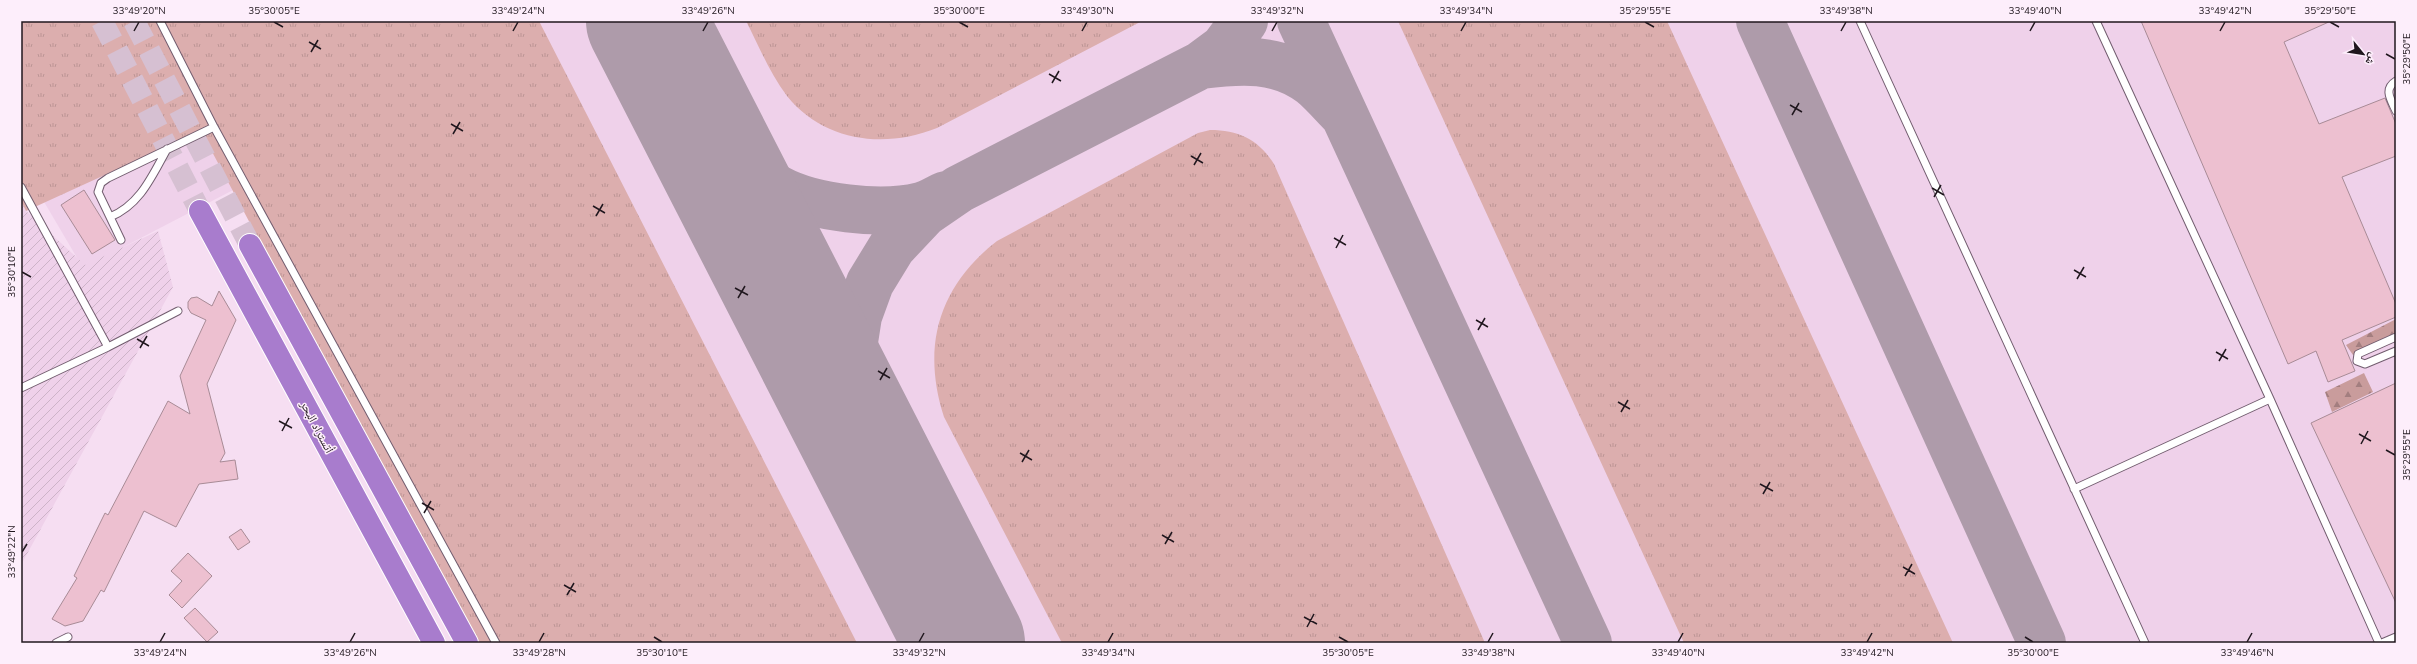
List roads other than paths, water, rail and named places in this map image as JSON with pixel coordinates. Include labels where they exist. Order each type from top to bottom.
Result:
[{"type":"highway","name":"أتستراد البحر","points":[[200,211],[434,643]]},
{"type":"highway","points":[[250,244],[466,643]]},
{"type":"lane","points":[[160,21],[214,127],[496,643]]},
{"type":"lane","points":[[1860,21],[2145,643]]},
{"type":"lane","points":[[2096,21],[2270,399],[2380,643],[2396,637]]},
{"type":"lane","points":[[2396,81],[2390,86],[2388,92],[2396,111]]},
{"type":"lane","points":[[121,240],[98,192],[101,183],[108,178],[214,127]]},
{"type":"lane","points":[[110,217],[122,212],[141,194],[168,149]]},
{"type":"lane","points":[[21,186],[108,347]]},
{"type":"lane","points":[[21,388],[108,347],[178,310]]},
{"type":"lane","points":[[2396,337],[2358,354],[2357,361],[2365,364],[2396,351]]},
{"type":"lane","points":[[2074,489],[2270,399]]},
{"type":"lane","points":[[56,643],[68,637]]},
{"type":"tunnel","points":[[102,21],[200,211]]},
{"type":"tunnel","points":[[134,21],[250,245]]}]
